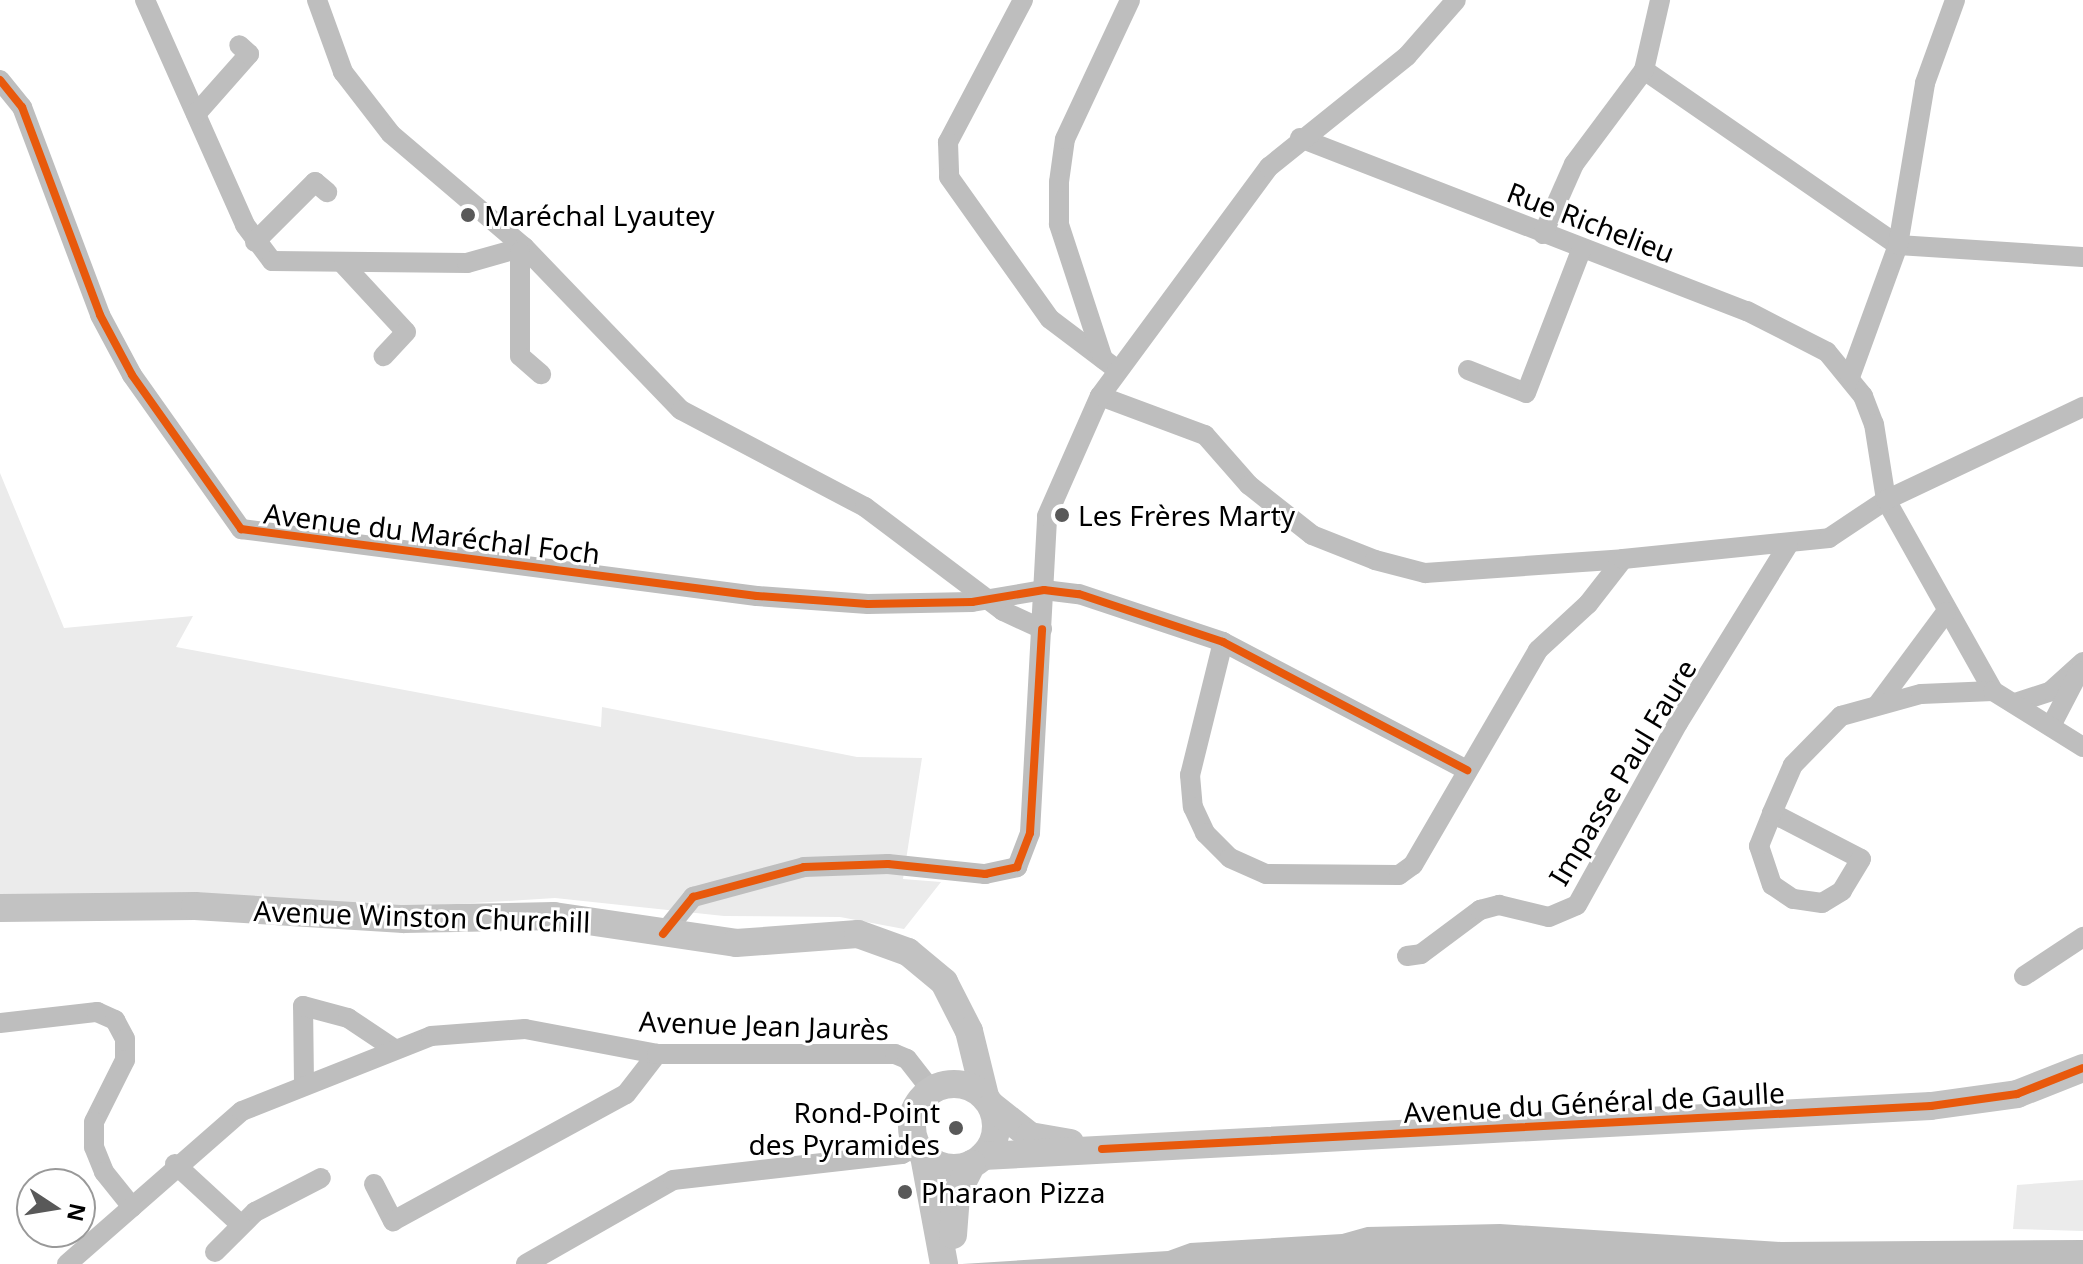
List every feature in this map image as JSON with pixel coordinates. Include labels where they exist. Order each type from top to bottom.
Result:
[{"type":"main road","name":"Avenue Winston Churchill","points":[[0,908],[195,906],[404,919],[554,916],[736,943],[858,934],[908,952],[944,982],[958,1005],[988,1101]]},
{"type":"main road","points":[[950,1263],[912,1121],[937,1087],[953,1076],[963,1032],[958,1005]]},
{"type":"main road","name":"Avenue du Général de Gaulle","points":[[978,1160],[1102,1149],[1931,1106],[2017,1094],[2083,1068]]},
{"type":"main road","points":[[937,1087],[966,1085],[988,1101],[996,1133],[954,1204],[950,1263]]},
{"type":"main road","name":"Avenue du Général de Gaulle","points":[[988,1101],[1030,1136],[1102,1149]]},
{"type":"main road","points":[[920,1151],[947,1168],[978,1160]]},
{"type":"street","points":[[145,0],[264,256],[283,265],[467,263],[522,250]]},
{"type":"street","points":[[317,0],[343,72],[365,103],[423,164],[522,250],[690,418],[865,507],[988,599],[1042,629]]},
{"type":"street","points":[[1023,0],[948,142],[949,177],[1050,319],[1109,364]]},
{"type":"street","points":[[1109,364],[1059,224],[1059,182],[1065,139],[1130,0]]},
{"type":"street","points":[[663,934],[693,897],[804,867],[888,864],[985,874],[1017,867],[1030,833],[1047,516],[1100,396],[1109,364],[1269,167],[1300,138],[1407,56],[1456,0]]},
{"type":"street","points":[[1543,234],[1574,164],[1644,70],[1660,0]]},
{"type":"street","points":[[1955,0],[1925,83],[1898,245],[1850,377],[1874,424],[1886,500],[1993,691],[2052,724],[2083,747]]},
{"type":"street","points":[[196,114],[249,54],[239,45]]},
{"type":"street","points":[[1644,70],[1898,245],[2083,257]]},
{"type":"street","name":"Avenue du Maréchal Foch","points":[[0,80],[22,107],[106,327],[141,388],[241,529],[757,596],[868,604],[988,599],[1044,590],[1079,594],[1223,642],[1467,770]]},
{"type":"street","name":"Rue Richelieu","points":[[1300,138],[1804,337],[1850,377]]},
{"type":"street","points":[[255,242],[315,182],[327,192]]},
{"type":"street","points":[[1468,370],[1526,393],[1582,248]]},
{"type":"street","points":[[522,250],[520,356],[541,374]]},
{"type":"street","points":[[344,265],[406,332],[384,356]]},
{"type":"street","points":[[1100,396],[1205,435],[1249,485],[1312,535],[1375,560],[1425,573],[1788,545],[1829,538],[1886,500],[2083,407]]},
{"type":"street","name":"Impasse Paul Faure","points":[[1407,956],[1421,954],[1480,910],[1499,905],[1549,917],[1577,905],[1678,723],[1788,545]]},
{"type":"street","points":[[1223,642],[1190,775],[1193,807],[1205,833],[1230,858],[1266,874],[1399,875],[1413,865],[1538,650],[1588,604],[1623,559]]},
{"type":"street","points":[[1878,704],[1946,612]]},
{"type":"street","points":[[2015,703],[2051,691],[2083,663]]},
{"type":"street","points":[[2052,724],[2083,663]]},
{"type":"street","points":[[1772,813],[1861,859],[1842,891],[1822,903],[1793,899],[1772,885],[1762,869],[1759,846],[1772,813],[1802,755],[1841,716],[1878,704],[1993,691]]},
{"type":"street","points":[[2024,976],[2083,937]]},
{"type":"street","points":[[304,1084],[303,1006],[348,1018],[393,1048]]},
{"type":"street","points":[[0,1023],[97,1012],[115,1020],[125,1039],[125,1060],[94,1122],[94,1147],[104,1172],[132,1207]]},
{"type":"street","name":"Avenue Jean Jaurès","points":[[67,1264],[175,1164],[242,1111],[393,1048],[459,1031],[525,1029],[657,1054],[895,1054],[907,1059],[937,1087]]},
{"type":"street","points":[[374,1184],[393,1221],[626,1094],[657,1054]]},
{"type":"street","points":[[526,1264],[673,1180],[920,1151]]},
{"type":"street","points":[[175,1164],[240,1224]]},
{"type":"street","points":[[215,1252],[240,1224],[321,1178]]},
{"type":"shaded area","points":[[0,473],[64,628],[193,616],[176,647],[601,727],[602,707],[857,757],[922,758],[903,879],[941,882],[904,929],[840,917],[724,916],[555,898],[408,907],[0,898]]},
{"type":"shaded area","points":[[2083,1180],[2083,1231],[2013,1229],[2017,1185]]},
{"type":"shaded area","points":[[1500,1224],[1781,1242],[2083,1240],[2083,1264],[962,1264],[1168,1251],[1190,1243],[1342,1234],[1367,1227]]},
{"type":"cycle path","points":[[0,80],[22,107],[100,315],[132,375],[241,529],[757,596],[868,604],[972,602],[1044,590],[1079,594],[1223,642],[1467,770]]},
{"type":"cycle path","points":[[663,934],[693,897],[804,867],[888,864],[985,874],[1017,867],[1030,833],[1042,629]]},
{"type":"cycle path","points":[[1102,1149],[1931,1106],[2017,1094],[2083,1068]]},
{"type":"place","name":"Maréchal Lyautey","points":[[468,215]]},
{"type":"place","name":"Les Frères Marty","points":[[1062,515]]},
{"type":"place","name":"Rond-Point des Pyramides","points":[[956,1128]]},
{"type":"place","name":"Pharaon Pizza","points":[[905,1192]]}]
